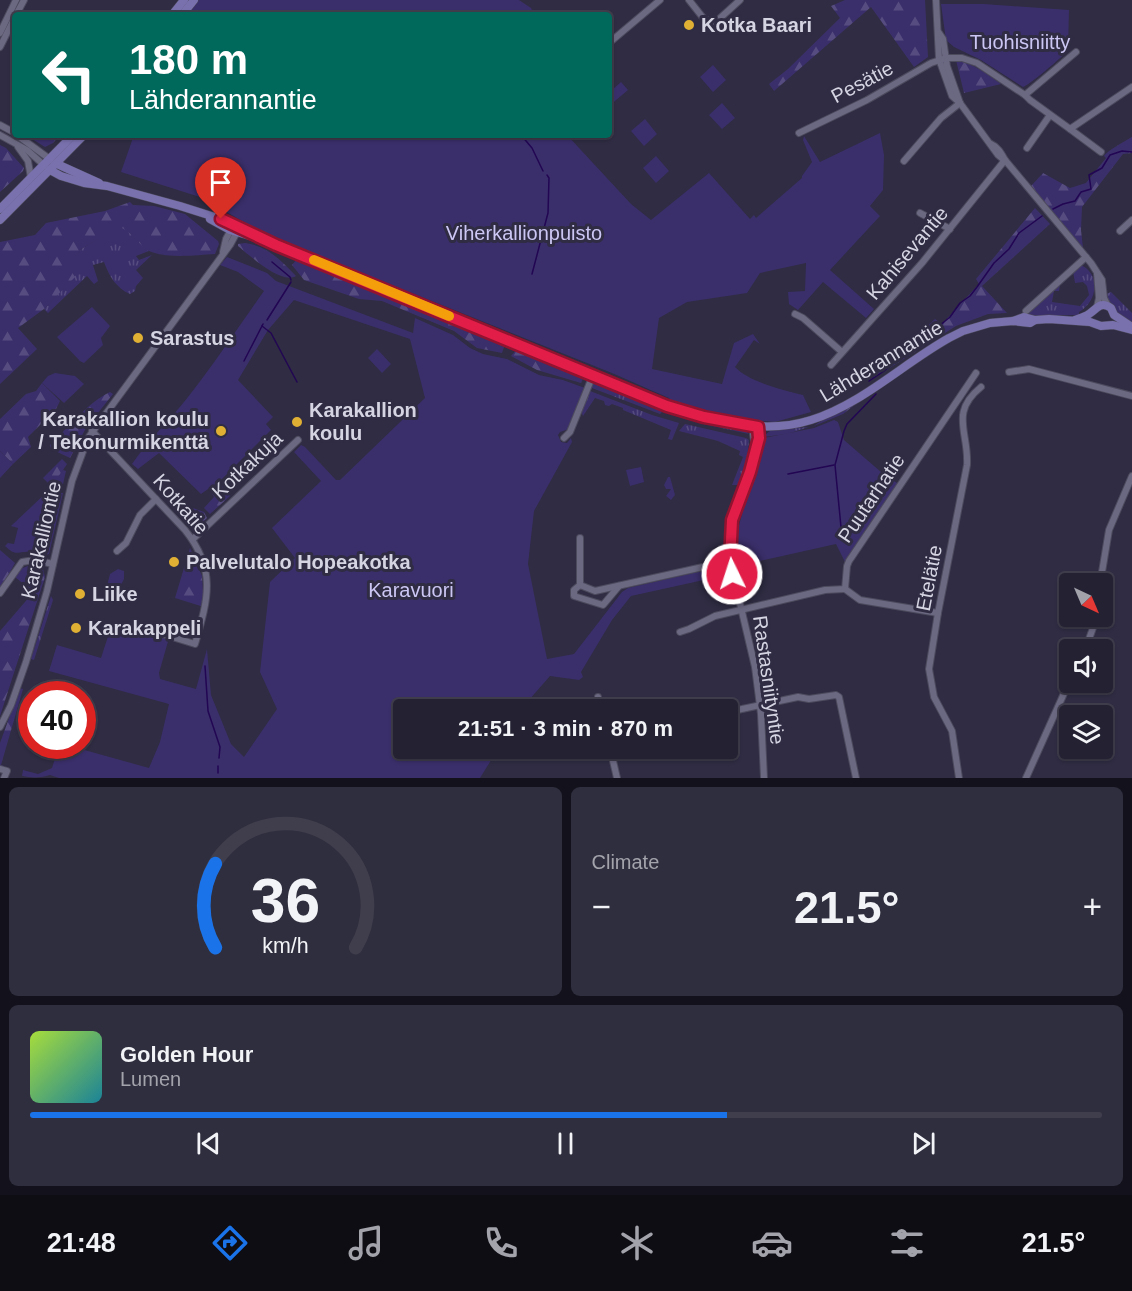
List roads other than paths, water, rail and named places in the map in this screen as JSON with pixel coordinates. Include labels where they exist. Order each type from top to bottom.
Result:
[{"type":"main road","points":[[174,12],[184,0]]},
{"type":"main road","points":[[184,12],[194,0]]},
{"type":"main road","points":[[0,226],[46,181],[51,167],[71,138]]},
{"type":"main road","points":[[0,220],[81,138]]},
{"type":"main road","points":[[0,209],[31,178],[51,167]]},
{"type":"main road","name":"Lähderannantie","points":[[51,167],[84,183],[107,186],[204,214],[249,237],[261,238],[687,413],[758,427],[789,425],[822,416],[860,395],[949,338],[990,323],[1013,321],[1024,317],[1035,320],[1062,319],[1097,325]]},
{"type":"main road","points":[[1095,309],[1102,305],[1108,306],[1114,315],[1132,329]]},
{"type":"main road","name":"Lähderannantie","points":[[1074,321],[1095,309]]},
{"type":"main road","points":[[1097,325],[1132,329]]},
{"type":"street","points":[[0,33],[16,0]]},
{"type":"street","points":[[612,40],[660,0]]},
{"type":"street","points":[[689,0],[704,19],[711,22],[718,20],[740,0]]},
{"type":"street","points":[[936,0],[942,58],[952,96],[1086,256],[1102,280],[1104,298],[1108,306]]},
{"type":"street","points":[[0,48],[12,24]]},
{"type":"street","points":[[1025,95],[1076,52]]},
{"type":"street","points":[[942,58],[962,58],[977,63],[1025,95],[1101,152]]},
{"type":"street","name":"Pesätie","points":[[799,133],[867,100],[942,58]]},
{"type":"street","points":[[1071,129],[1132,87]]},
{"type":"street","points":[[904,161],[941,118],[960,103]]},
{"type":"street","points":[[1027,148],[1050,115]]},
{"type":"street","points":[[0,135],[51,167]]},
{"type":"street","points":[[20,138],[51,167]]},
{"type":"street","points":[[16,144],[28,161],[31,178]]},
{"type":"street","name":"Kahisevantie","points":[[831,365],[922,263],[1005,160]]},
{"type":"street","points":[[920,213],[950,230]]},
{"type":"street","points":[[1120,231],[1132,220]]},
{"type":"street","name":"Karakalliontie","points":[[0,727],[11,705],[26,662],[45,598],[80,456],[92,431],[222,256],[234,229]]},
{"type":"street","points":[[1026,310],[1086,256]]},
{"type":"street","points":[[1097,273],[1100,298],[1093,320],[1097,325]]},
{"type":"street","points":[[795,314],[803,318],[842,352]]},
{"type":"street","points":[[1109,325],[1114,315]]},
{"type":"street","points":[[1009,372],[1029,369],[1132,396]]},
{"type":"street","name":"Puutarhatie","points":[[846,590],[846,566],[976,373]]},
{"type":"street","points":[[564,438],[570,432],[593,375]]},
{"type":"street","name":"Etelätie","points":[[958,778],[952,731],[934,698],[930,681],[931,649],[968,465],[961,424],[962,414],[968,400],[981,387]]},
{"type":"street","name":"Rastasniityntie","points":[[758,427],[753,437],[755,448],[750,472],[732,520],[730,561],[752,648],[760,705],[764,778]]},
{"type":"street","name":"Kotkatie","points":[[92,431],[193,539],[201,555],[208,587],[207,604],[195,644],[156,632]]},
{"type":"street","name":"Kotkakuja","points":[[193,539],[298,440]]},
{"type":"street","points":[[1102,573],[1109,530],[1132,476]]},
{"type":"street","points":[[117,551],[126,543],[140,516],[156,499]]},
{"type":"street","points":[[580,538],[580,585]]},
{"type":"street","points":[[0,593],[22,562],[34,560],[53,564]]},
{"type":"street","points":[[580,585],[595,591],[730,561]]},
{"type":"street","points":[[580,585],[574,590],[574,596],[603,606],[619,586]]},
{"type":"street","points":[[680,632],[709,618],[825,590],[846,590],[860,600],[938,613]]},
{"type":"street","points":[[1026,778],[1064,693]]},
{"type":"street","points":[[738,710],[798,697],[809,699],[836,694],[856,778]]},
{"type":"street","points":[[613,759],[617,778]]},
{"type":"street","points":[[0,769],[7,771],[4,778]]},
{"type":"waterway","points":[[524,138],[532,148],[543,171]]},
{"type":"waterway","points":[[1053,209],[1075,201],[1081,192],[1091,189],[1089,175],[1102,168],[1110,155],[1122,151],[1132,152]]},
{"type":"waterway","points":[[532,274],[548,213],[549,178],[547,175]]},
{"type":"waterway","points":[[869,381],[950,317],[960,303],[970,296],[994,263],[1009,249],[1019,233],[1042,216]]},
{"type":"waterway","points":[[272,262],[291,280]]},
{"type":"waterway","points":[[267,320],[291,282]]},
{"type":"waterway","points":[[244,361],[263,324]]},
{"type":"waterway","points":[[262,326],[271,333],[297,382]]},
{"type":"waterway","points":[[841,527],[835,465],[847,424],[876,394]]},
{"type":"waterway","points":[[788,474],[834,465]]},
{"type":"waterway","points":[[205,666],[208,711],[220,747],[219,758]]},
{"type":"waterway","points":[[218,766],[218,773]]},
{"type":"place","name":"Kotka Baari","points":[[689,25]]},
{"type":"place","name":"Sarastus","points":[[138,338]]},
{"type":"place","name":"Karakallion koulu","points":[[297,422]]},
{"type":"place","name":"Karakallion koulu / Tekonurmikenttä","points":[[221,431]]},
{"type":"place","name":"Palvelutalo Hopeakotka","points":[[174,562]]},
{"type":"place","name":"Liike","points":[[80,594]]},
{"type":"place","name":"Karakappeli","points":[[76,628]]},
{"type":"park label","name":"Tuohisniitty","points":[[1020,42]]},
{"type":"park label","name":"Viherkallionpuisto","points":[[524,233]]},
{"type":"park label","name":"Karavuori","points":[[411,590]]}]
